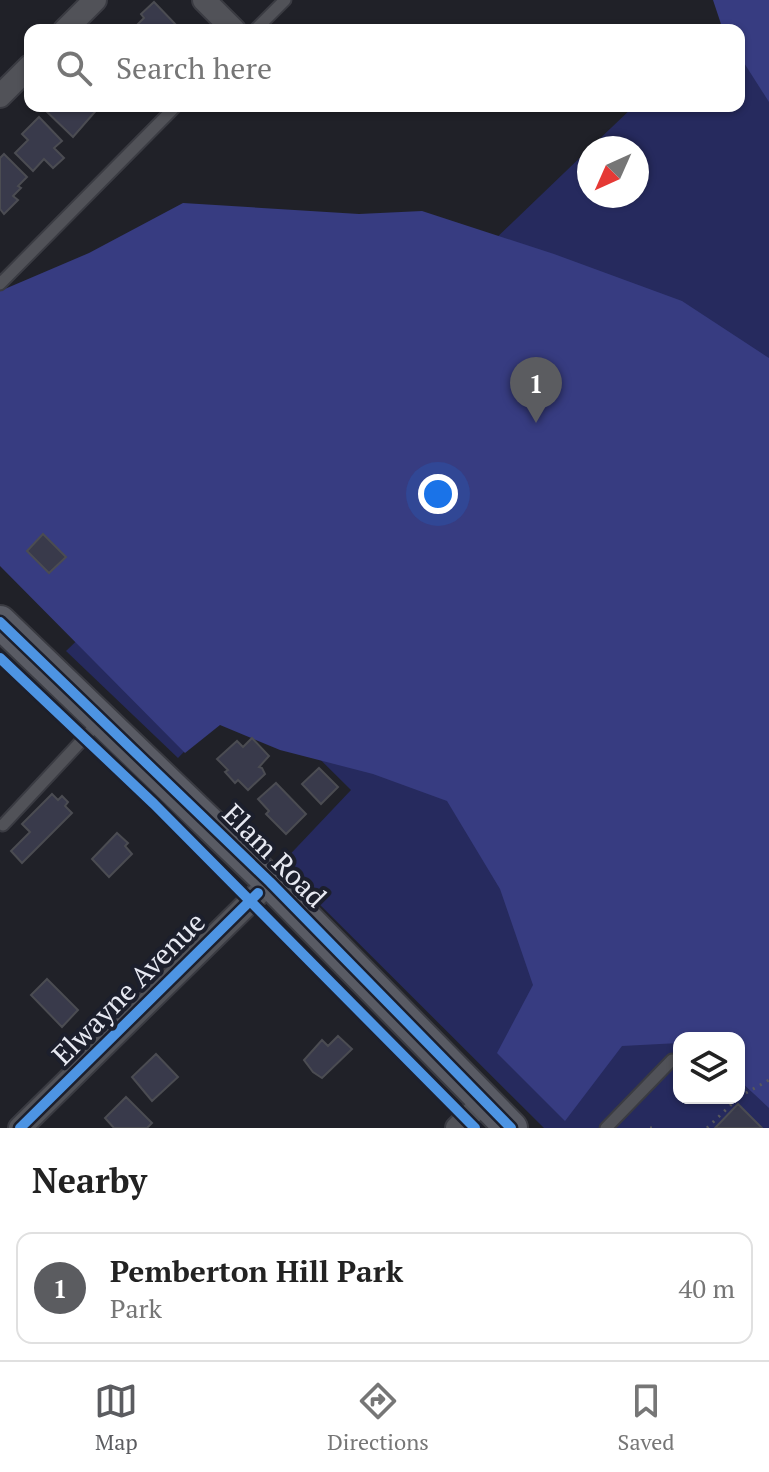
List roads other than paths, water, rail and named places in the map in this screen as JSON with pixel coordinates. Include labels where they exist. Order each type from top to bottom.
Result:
[{"type":"street","points":[[71,24],[95,0]]},
{"type":"street","points":[[204,0],[228,24]]},
{"type":"street","points":[[0,96],[24,72]]},
{"type":"street","name":"Elam Road","points":[[0,622],[270,882],[511,1128]]},
{"type":"street","name":"Elwayne Avenue","points":[[20,1128],[270,882]]},
{"type":"street","points":[[457,1128],[484,1101]]},
{"type":"lane","points":[[261,24],[285,0]]},
{"type":"lane","points":[[0,284],[170,112]]},
{"type":"lane","points":[[3,825],[102,718]]},
{"type":"lane","points":[[606,1128],[672,1060]]},
{"type":"place","name":"Pemberton Hill Park","points":[[536,423]]}]
